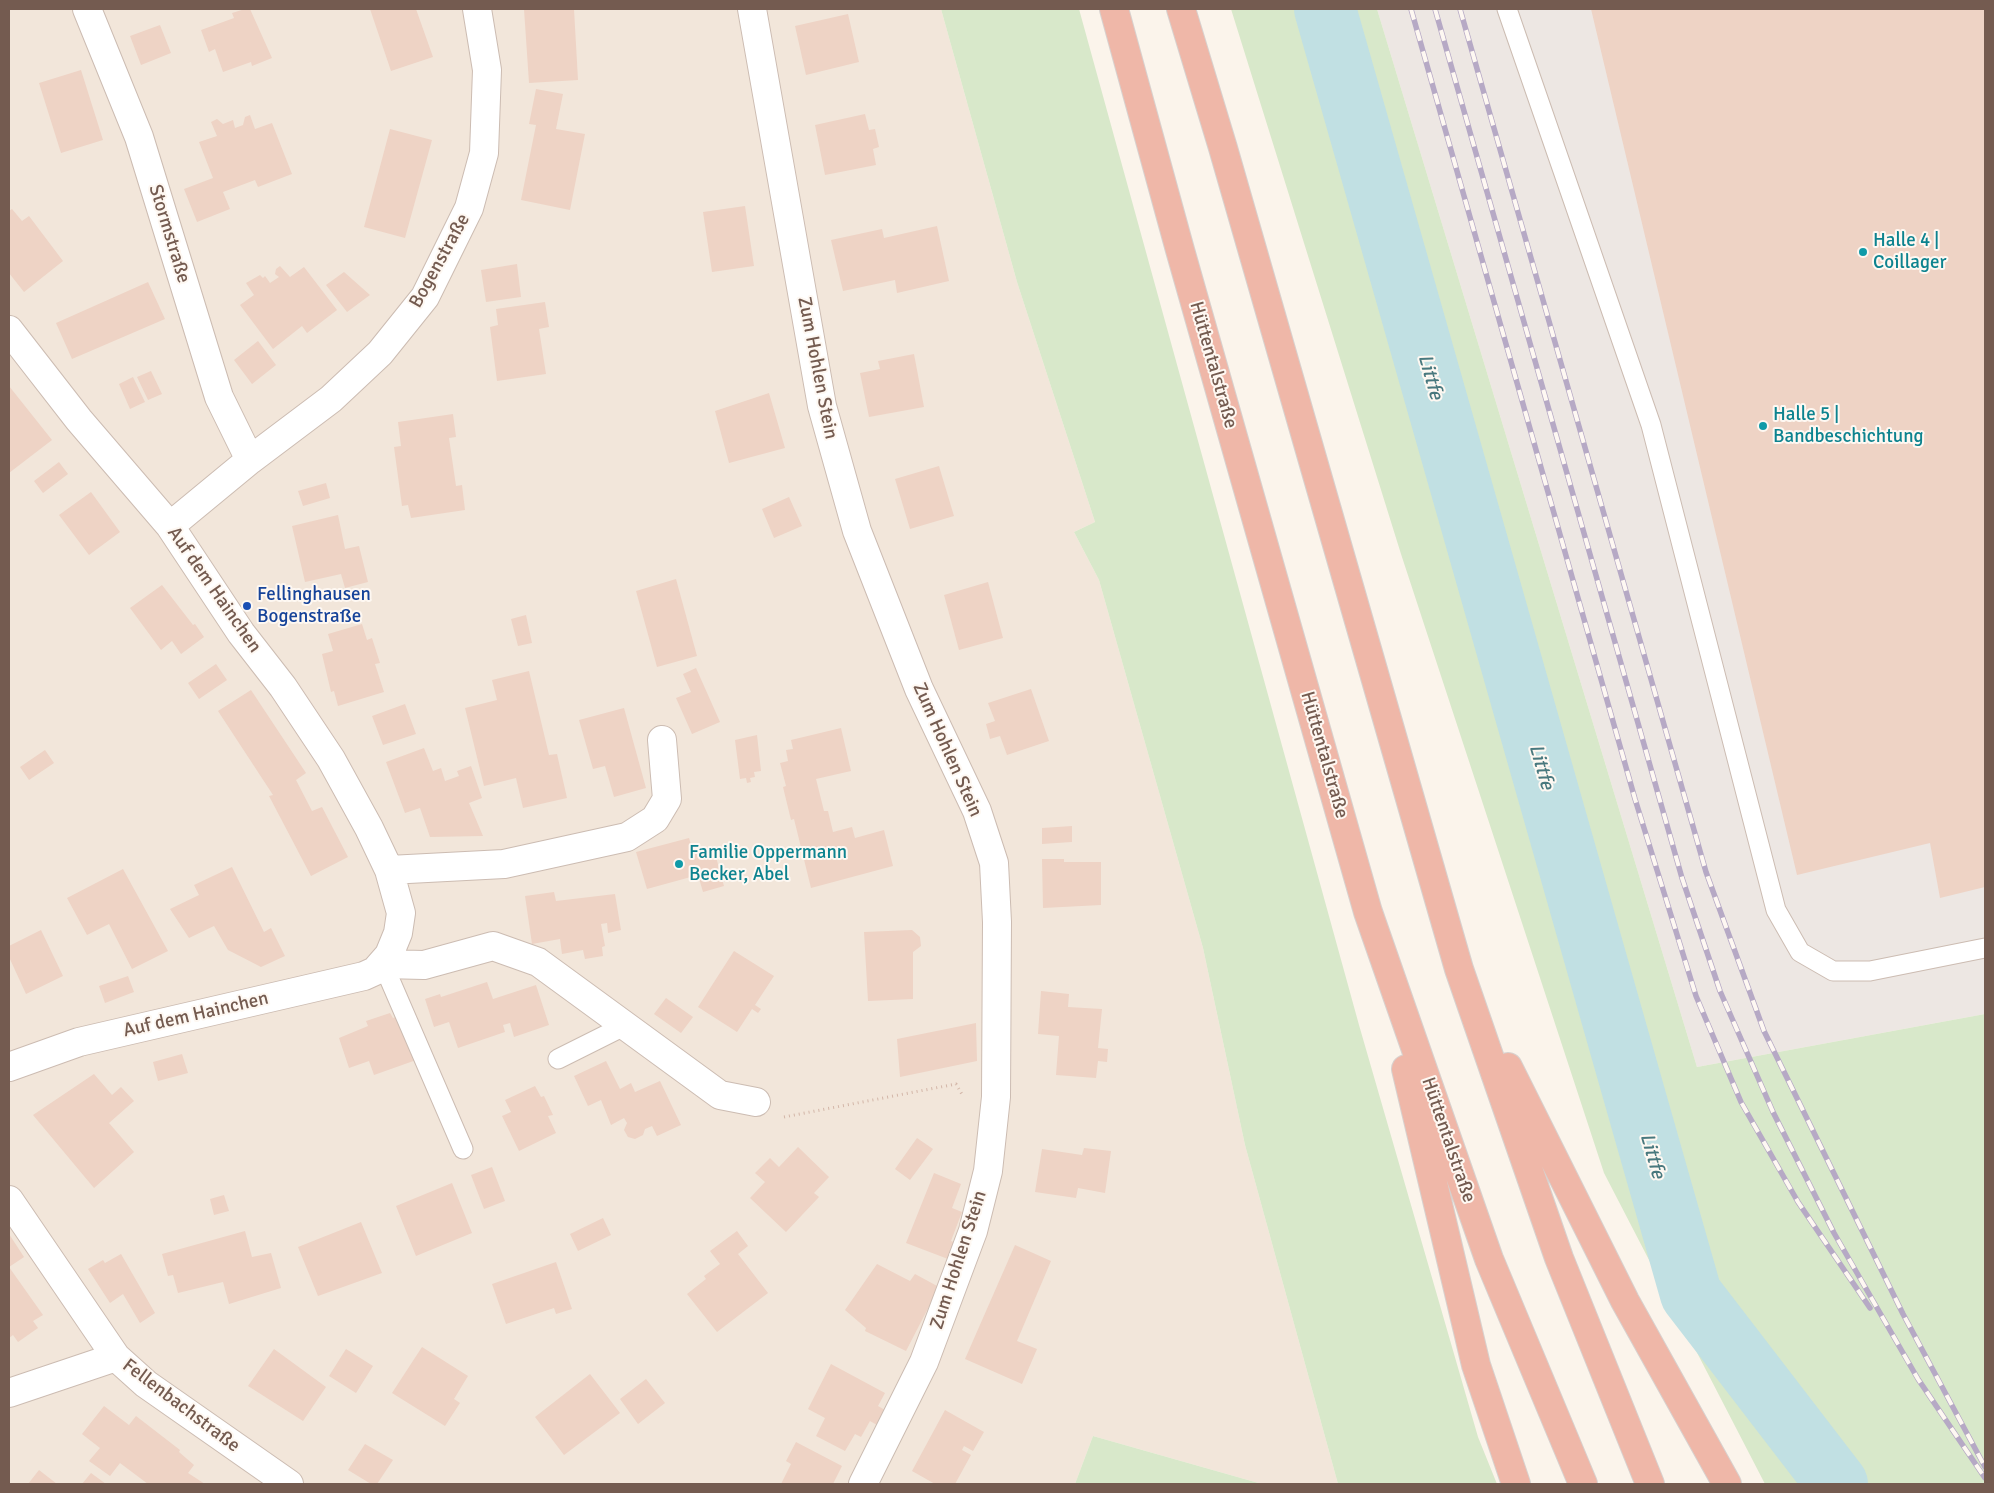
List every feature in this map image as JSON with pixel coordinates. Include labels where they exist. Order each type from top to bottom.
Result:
[{"type":"highway","name":"Hüttentalstraße","points":[[1114,9],[1185,269],[1368,912],[1489,1260],[1583,1484]]},
{"type":"highway","points":[[1180,9],[1223,148],[1459,969],[1559,1258],[1650,1484]]},
{"type":"highway","points":[[1368,912],[1476,1365],[1516,1484]]},
{"type":"highway","points":[[1459,969],[1625,1301],[1727,1484]]},
{"type":"street","name":"Stormstraße","points":[[87,9],[139,137],[219,397],[250,460]]},
{"type":"street","name":"Bogenstraße","points":[[170,526],[250,460],[331,399],[373,360],[425,297],[469,208],[484,153],[487,70],[477,9]]},
{"type":"street","name":"Zum Hohlen Stein","points":[[752,9],[822,406],[856,531],[919,689],[977,811],[994,863],[997,922],[996,1097],[988,1171],[973,1231],[924,1362],[863,1484]]},
{"type":"street","name":"Auf dem Hainchen","points":[[9,330],[80,420],[170,526],[241,633],[283,687],[331,759],[369,828],[389,870],[401,913],[398,933],[383,964],[364,976],[79,1042],[9,1067]]},
{"type":"street","points":[[389,870],[504,864],[627,837],[655,819],[667,799],[662,740]]},
{"type":"street","points":[[383,964],[424,965],[493,946],[538,962],[720,1095],[765,1110]]},
{"type":"street","points":[[9,1200],[116,1357]]},
{"type":"street","name":"Fellenbachstraße","points":[[9,1393],[116,1357],[146,1384],[289,1484]]},
{"type":"lane","points":[[1507,9],[1651,425],[1776,910],[1800,952],[1833,971],[1870,971],[1985,948]]},
{"type":"lane","points":[[383,964],[463,1149]]},
{"type":"lane","points":[[558,1059],[624,1026]]},
{"type":"path","points":[[765,1110],[956,1084],[966,1101],[996,1097]]},
{"type":"shaded area","points":[[9,9],[941,9],[1017,282],[1095,522],[1074,532],[1099,580],[1203,948],[1245,1145],[1338,1484],[1262,1484],[1093,1436],[1075,1484],[9,1484]]},
{"type":"shaded area","points":[[1377,9],[1985,9],[1985,1014],[1697,1067]]},
{"type":"green space","points":[[941,9],[1079,9],[1359,1025],[1478,1437],[1497,1484],[1338,1484],[1245,1145],[1203,948],[1099,580],[1074,532],[1095,522],[1017,282]]},
{"type":"green space","points":[[1231,9],[1377,9],[1697,1067],[1985,1014],[1985,1484],[1765,1484],[1604,1173],[1401,554]]},
{"type":"green space","points":[[1093,1436],[1262,1484],[1075,1484]]},
{"type":"building","points":[[250,9],[272,58],[252,66],[251,62],[223,72],[215,49],[209,52],[201,30],[234,18],[232,13]]},
{"type":"building","points":[[370,9],[416,9],[433,57],[391,71]]},
{"type":"building","points":[[524,9],[574,9],[578,80],[529,83]]},
{"type":"building","points":[[1591,9],[1985,9],[1985,887],[1940,898],[1930,843],[1797,875]]},
{"type":"building","points":[[848,14],[859,62],[806,75],[795,26]]},
{"type":"building","points":[[160,25],[171,53],[141,65],[130,36]]},
{"type":"building","points":[[81,70],[103,140],[61,153],[39,83]]},
{"type":"building","points":[[536,89],[563,94],[556,129],[585,134],[570,210],[521,200],[536,125],[529,124]]},
{"type":"building","points":[[865,114],[869,130],[875,129],[879,147],[873,149],[876,165],[825,175],[815,125]]},
{"type":"building","points":[[250,115],[255,129],[272,123],[292,174],[258,187],[255,180],[223,192],[230,209],[197,222],[184,189],[213,178],[199,142],[217,136],[211,122],[217,119],[223,124],[233,120],[235,128],[243,125],[245,117]]},
{"type":"building","points":[[390,129],[432,140],[405,238],[364,227]]},
{"type":"building","points":[[745,206],[754,266],[712,272],[703,212]]},
{"type":"building","points":[[12,209],[22,221],[29,216],[63,261],[24,292],[9,273],[9,211]]},
{"type":"building","points":[[937,226],[949,281],[897,293],[895,280],[843,291],[831,240],[882,229],[884,238]]},
{"type":"building","points":[[517,264],[521,297],[486,302],[481,270]]},
{"type":"building","points":[[280,266],[290,277],[304,267],[337,310],[307,333],[302,326],[273,349],[240,305],[254,295],[246,283],[260,275],[263,278],[265,276],[270,283],[279,277],[275,274],[276,269]]},
{"type":"building","points":[[344,272],[370,295],[347,312],[326,285]]},
{"type":"building","points":[[148,282],[165,319],[72,359],[56,323]]},
{"type":"building","points":[[545,302],[549,327],[539,329],[546,374],[497,381],[490,327],[498,325],[496,309]]},
{"type":"building","points":[[258,341],[276,365],[252,384],[234,360]]},
{"type":"building","points":[[914,354],[924,407],[869,417],[860,373],[880,369],[878,361]]},
{"type":"building","points":[[151,371],[162,394],[148,400],[137,377]]},
{"type":"building","points":[[133,377],[145,402],[130,409],[119,384]]},
{"type":"building","points":[[9,386],[52,440],[9,473]]},
{"type":"building","points":[[769,393],[785,448],[729,463],[715,411]]},
{"type":"building","points":[[453,414],[456,437],[449,438],[456,486],[462,485],[465,510],[411,518],[408,505],[402,506],[394,447],[401,446],[398,422]]},
{"type":"building","points":[[59,462],[68,474],[43,493],[34,481]]},
{"type":"building","points":[[939,466],[954,516],[910,529],[895,479]]},
{"type":"building","points":[[326,483],[330,498],[303,506],[298,491]]},
{"type":"building","points":[[91,492],[120,532],[89,555],[59,515]]},
{"type":"building","points":[[789,497],[802,526],[774,538],[762,509]]},
{"type":"building","points":[[338,515],[345,549],[359,546],[368,582],[345,588],[341,574],[305,582],[292,526]]},
{"type":"building","points":[[676,579],[697,656],[657,667],[636,591]]},
{"type":"building","points":[[988,582],[1003,638],[959,650],[944,595]]},
{"type":"building","points":[[162,585],[204,637],[181,654],[172,641],[161,650],[130,608]]},
{"type":"building","points":[[526,615],[532,643],[518,646],[511,619]]},
{"type":"building","points":[[362,624],[367,640],[372,638],[380,663],[375,664],[384,692],[338,706],[334,691],[331,692],[322,654],[333,651],[328,634]]},
{"type":"building","points":[[216,664],[227,680],[199,699],[188,683]]},
{"type":"building","points":[[696,668],[720,722],[692,734],[676,698],[691,692],[683,674]]},
{"type":"building","points":[[529,671],[549,755],[557,754],[567,798],[523,808],[516,778],[484,786],[465,708],[497,700],[492,680]]},
{"type":"building","points":[[1031,689],[1049,741],[1007,755],[1000,736],[990,739],[986,724],[995,721],[988,703]]},
{"type":"building","points":[[251,690],[306,773],[296,780],[312,811],[322,807],[348,857],[311,876],[269,796],[273,795],[218,711]]},
{"type":"building","points":[[405,704],[416,734],[383,745],[372,716]]},
{"type":"building","points":[[624,708],[646,788],[614,797],[605,766],[593,769],[579,720]]},
{"type":"building","points":[[841,728],[851,771],[816,779],[824,811],[828,811],[833,832],[852,827],[855,838],[884,830],[893,866],[811,888],[794,819],[791,820],[783,787],[786,786],[780,763],[788,761],[786,750],[793,749],[791,740]]},
{"type":"building","points":[[757,735],[761,771],[754,772],[755,777],[750,778],[751,782],[747,783],[746,778],[740,779],[735,740]]},
{"type":"building","points":[[424,748],[433,771],[441,768],[445,781],[459,776],[457,771],[471,766],[482,798],[469,803],[483,836],[430,837],[420,808],[405,813],[386,762]]},
{"type":"building","points":[[45,750],[54,763],[29,780],[20,767]]},
{"type":"building","points":[[1072,826],[1072,842],[1042,844],[1042,828]]},
{"type":"building","name":"Familie Oppermann Becker, Abel","points":[[689,838],[693,851],[713,846],[724,886],[703,892],[698,875],[647,889],[636,852]]},
{"type":"building","points":[[1042,859],[1064,859],[1064,862],[1101,862],[1101,905],[1043,908]]},
{"type":"building","points":[[232,867],[264,932],[271,928],[285,956],[261,967],[228,950],[214,926],[189,938],[170,909],[199,895],[194,885]]},
{"type":"building","points":[[123,869],[168,951],[132,969],[109,924],[87,935],[67,898]]},
{"type":"building","points":[[554,892],[556,901],[615,894],[621,930],[608,933],[607,923],[601,924],[605,946],[602,947],[603,956],[585,959],[583,950],[562,954],[560,939],[532,944],[525,896]]},
{"type":"building","points":[[41,930],[63,976],[26,994],[9,957],[9,946]]},
{"type":"building","points":[[912,930],[920,937],[921,946],[913,952],[913,999],[868,1001],[864,932]]},
{"type":"building","points":[[734,951],[774,976],[755,1005],[761,1009],[758,1013],[752,1009],[737,1032],[698,1007]]},
{"type":"building","points":[[128,976],[134,992],[105,1003],[99,986]]},
{"type":"building","points":[[487,982],[493,999],[536,985],[549,1025],[514,1037],[510,1023],[503,1025],[505,1032],[458,1048],[449,1022],[434,1027],[425,999],[440,994],[441,997]]},
{"type":"building","points":[[1041,991],[1069,994],[1068,1007],[1102,1009],[1098,1048],[1108,1049],[1107,1062],[1098,1061],[1096,1078],[1056,1075],[1059,1036],[1038,1034]]},
{"type":"building","points":[[666,998],[693,1017],[681,1033],[654,1014]]},
{"type":"building","points":[[390,1013],[393,1018],[404,1014],[419,1059],[374,1075],[369,1061],[349,1068],[339,1038],[368,1026],[366,1021]]},
{"type":"building","points":[[976,1023],[977,1061],[900,1077],[897,1039]]},
{"type":"building","points":[[182,1054],[188,1073],[158,1081],[153,1062]]},
{"type":"building","points":[[606,1061],[620,1089],[631,1083],[635,1092],[660,1081],[681,1125],[657,1136],[652,1126],[645,1129],[643,1135],[635,1139],[628,1137],[624,1130],[627,1123],[624,1118],[611,1125],[601,1100],[588,1106],[574,1076]]},
{"type":"building","points":[[94,1074],[112,1095],[121,1087],[134,1101],[109,1123],[134,1152],[94,1188],[33,1115]]},
{"type":"building","points":[[535,1086],[541,1097],[544,1096],[553,1115],[548,1116],[556,1133],[519,1151],[502,1116],[511,1112],[505,1100]]},
{"type":"building","points":[[917,1138],[933,1149],[910,1180],[895,1169]]},
{"type":"building","points":[[798,1147],[829,1177],[814,1193],[819,1197],[786,1232],[750,1198],[765,1182],[755,1173],[770,1158],[779,1167]]},
{"type":"building","points":[[1084,1148],[1111,1151],[1105,1193],[1078,1188],[1076,1198],[1035,1192],[1042,1149],[1082,1155]]},
{"type":"building","points":[[492,1167],[505,1201],[484,1209],[471,1175]]},
{"type":"building","points":[[934,1173],[961,1184],[952,1208],[962,1212],[951,1241],[954,1242],[948,1259],[906,1243]]},
{"type":"building","points":[[452,1183],[472,1233],[416,1256],[396,1206]]},
{"type":"building","points":[[224,1195],[229,1211],[214,1215],[210,1199]]},
{"type":"building","points":[[603,1218],[611,1235],[578,1251],[570,1234]]},
{"type":"building","points":[[361,1222],[382,1273],[318,1296],[298,1247]]},
{"type":"building","points":[[245,1231],[252,1257],[271,1253],[281,1288],[229,1304],[223,1282],[178,1293],[173,1275],[168,1276],[162,1254]]},
{"type":"building","points":[[737,1231],[748,1246],[738,1254],[768,1293],[717,1332],[687,1294],[706,1279],[704,1276],[720,1264],[710,1251]]},
{"type":"building","points":[[9,1234],[24,1257],[9,1267]]},
{"type":"building","points":[[1015,1245],[1051,1261],[1017,1341],[1037,1349],[1022,1384],[965,1359]]},
{"type":"building","points":[[121,1254],[155,1313],[140,1323],[123,1294],[110,1303],[88,1269],[103,1260],[105,1263]]},
{"type":"building","points":[[556,1262],[572,1309],[556,1314],[554,1308],[506,1324],[492,1284]]},
{"type":"building","points":[[877,1264],[910,1281],[915,1274],[939,1287],[906,1351],[865,1331],[866,1328],[845,1310]]},
{"type":"building","points":[[9,1267],[43,1315],[33,1321],[38,1328],[18,1342],[13,1335],[9,1338]]},
{"type":"building","points":[[422,1347],[468,1376],[454,1399],[460,1403],[445,1426],[392,1393]]},
{"type":"building","points":[[274,1349],[326,1387],[303,1421],[248,1386]]},
{"type":"building","points":[[346,1349],[373,1366],[356,1393],[329,1376]]},
{"type":"building","points":[[831,1364],[885,1393],[878,1406],[885,1410],[877,1425],[870,1421],[861,1437],[855,1434],[845,1451],[816,1436],[825,1418],[808,1409]]},
{"type":"building","points":[[590,1374],[620,1413],[564,1455],[535,1417]]},
{"type":"building","points":[[646,1379],[665,1403],[638,1424],[620,1399]]},
{"type":"building","points":[[104,1406],[129,1425],[136,1416],[180,1450],[179,1452],[194,1465],[188,1473],[205,1484],[148,1484],[120,1463],[110,1476],[89,1461],[100,1448],[82,1434]]},
{"type":"building","points":[[945,1410],[984,1432],[973,1451],[964,1446],[962,1450],[971,1455],[955,1484],[935,1484],[912,1471]]},
{"type":"building","points":[[796,1442],[842,1466],[833,1484],[781,1484],[791,1464],[786,1461]]},
{"type":"building","points":[[365,1444],[393,1460],[377,1484],[371,1484],[348,1470]]},
{"type":"building","points":[[39,1470],[57,1484],[28,1484]]},
{"type":"building","points":[[91,1473],[106,1484],[82,1484]]},
{"type":"waterway","name":"Littfe","points":[[1325,9],[1691,1294],[1837,1484]]},
{"type":"railway","points":[[1411,9],[1635,799],[1696,996],[1741,1102],[1798,1202],[1870,1308]]},
{"type":"railway","points":[[1435,9],[1682,878],[1720,991],[1773,1112],[1834,1233],[1918,1379],[1985,1478]]},
{"type":"railway","points":[[1460,9],[1706,872],[1764,1031],[1903,1314],[1985,1467]]},
{"type":"place","name":"Halle 4 | Coillager","points":[[1863,252]]},
{"type":"place","name":"Halle 5 | Bandbeschichtung","points":[[1763,426]]},
{"type":"place","name":"Fellinghausen Bogenstraße","points":[[247,606]]},
{"type":"place","name":"Familie Oppermann Becker, Abel","points":[[679,864]]}]
